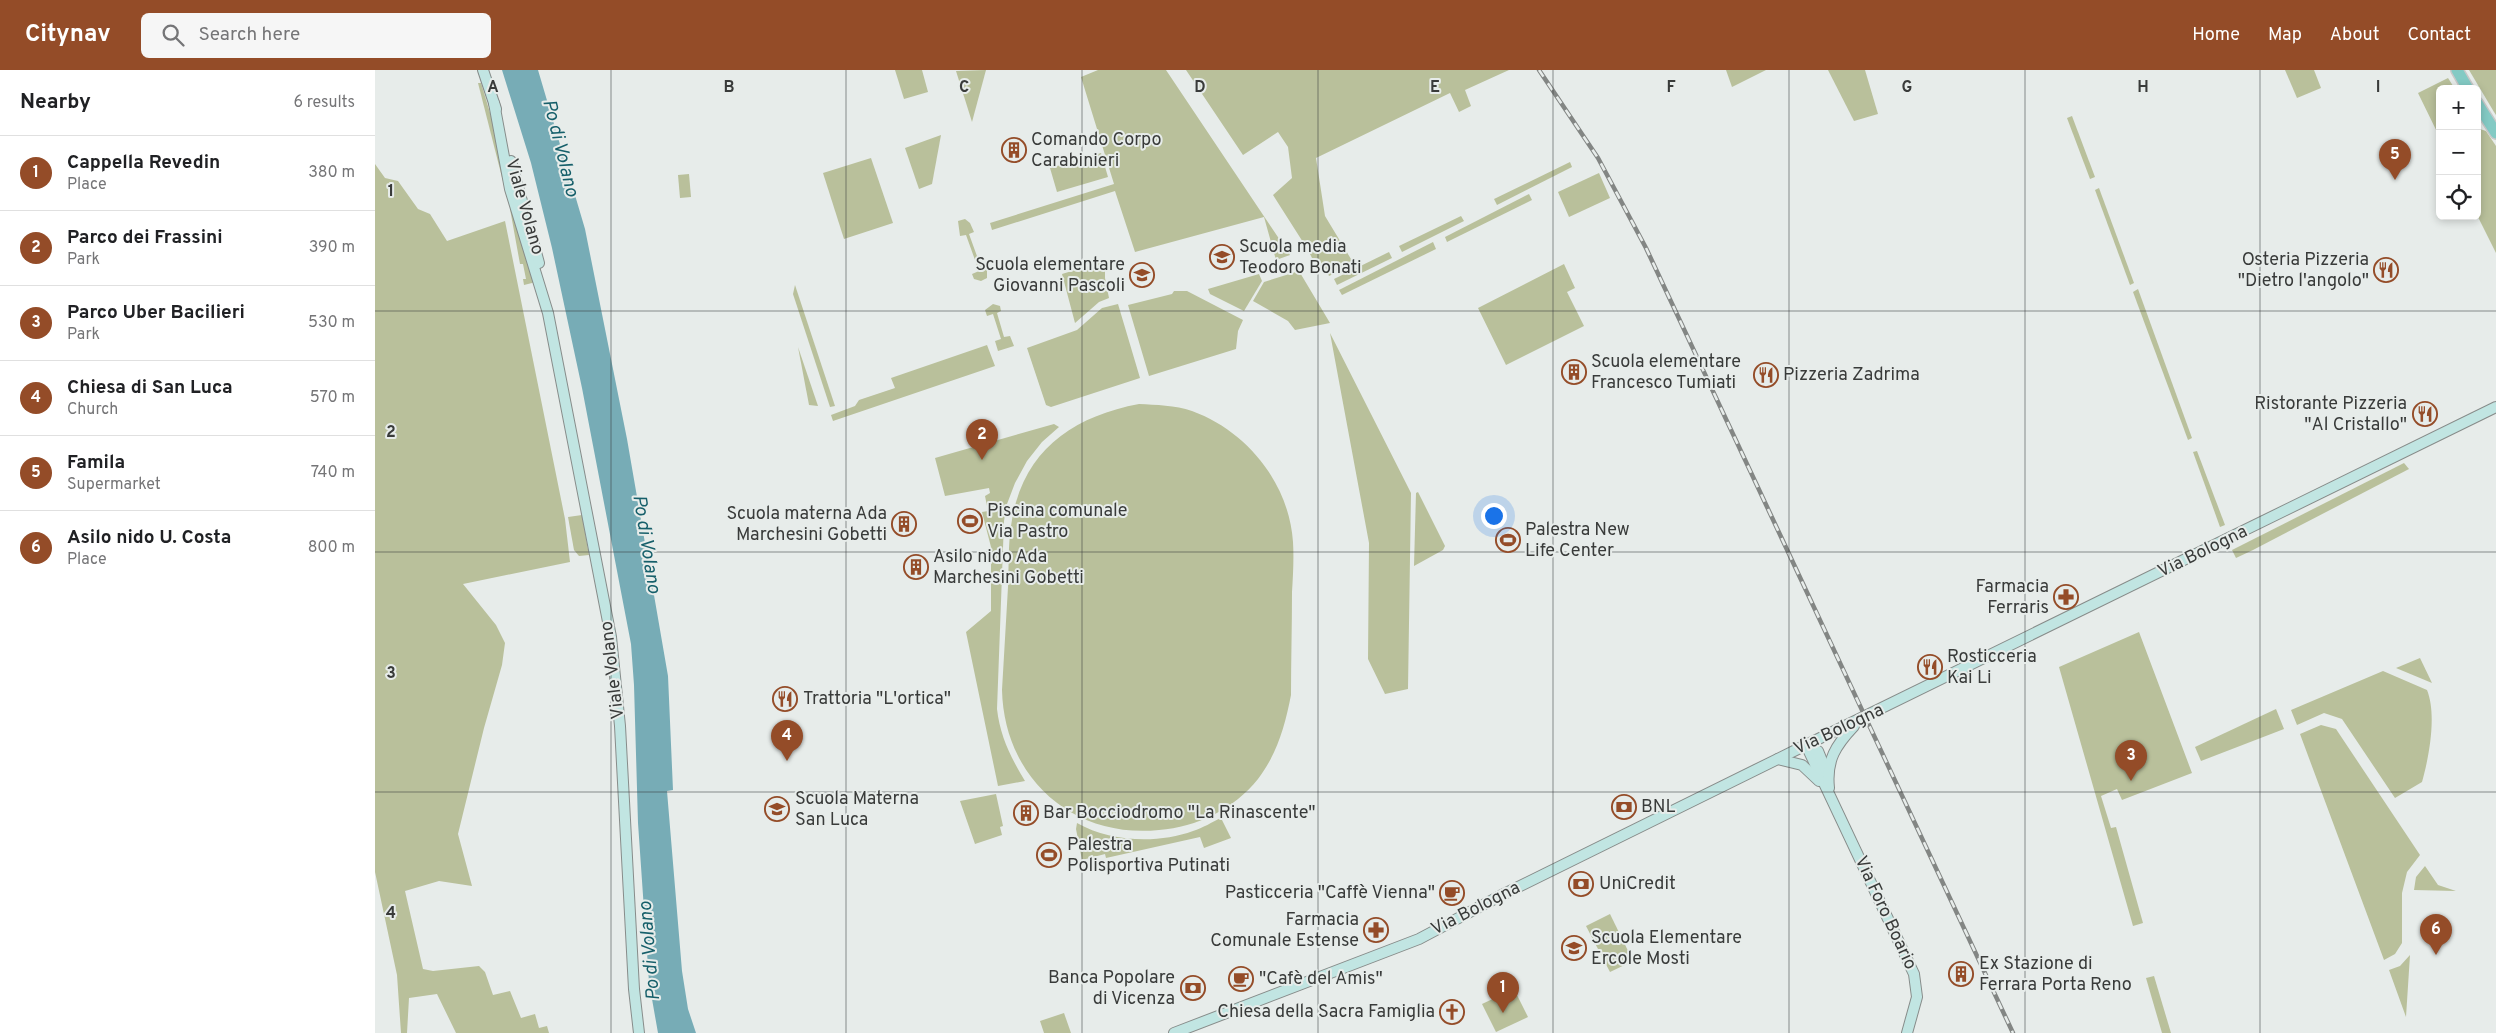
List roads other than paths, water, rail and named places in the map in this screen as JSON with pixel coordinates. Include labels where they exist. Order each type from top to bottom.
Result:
[{"type":"main road","points":[[2457,70],[2466,85]]},
{"type":"main road","points":[[2481,109],[2496,133]]},
{"type":"street","name":"Viale Volano","points":[[483,70],[544,278],[548,313],[613,656],[621,733],[634,989],[639,1033]]},
{"type":"street","name":"Via Bologna","points":[[1174,1033],[1406,945],[1805,745],[1859,721],[2496,407]]},
{"type":"street","name":"Via Foro Boario","points":[[1828,774],[1835,748],[1859,721]]},
{"type":"street","name":"Via Foro Boario","points":[[1805,745],[1818,751],[1828,774],[1830,796]]},
{"type":"street","name":"Via Foro Boario","points":[[1805,745],[1914,974],[1917,997],[1907,1033]]},
{"type":"street","name":"Via Foro Boario","points":[[1778,759],[1790,761],[1808,768],[1830,796]]},
{"type":"water","name":"Po di Volano","points":[[502,70],[538,70],[585,229],[627,439],[668,676],[673,790],[667,791],[682,971],[688,1009],[696,1033],[658,1033],[649,982],[638,823],[631,644],[582,388],[552,248],[531,163]]},
{"type":"railway","points":[[1539,70],[1598,158],[1646,248],[2013,1033]]},
{"type":"place","name":"Comando Corpo Carabinieri","points":[[1014,150]]},
{"type":"place","name":"Famila","points":[[2395,180]]},
{"type":"place","name":"Scuola media Teodoro Bonati","points":[[1222,257]]},
{"type":"place","name":"Osteria Pizzeria \"Dietro l'angolo\"","points":[[2386,270]]},
{"type":"place","name":"Scuola elementare Giovanni Pascoli","points":[[1142,275]]},
{"type":"place","name":"Scuola elementare Francesco Tumiati","points":[[1574,372]]},
{"type":"place","name":"Pizzeria Zadrima","points":[[1766,375]]},
{"type":"place","name":"Ristorante Pizzeria \"Al Cristallo\"","points":[[2425,414]]},
{"type":"place","name":"Parco dei Frassini","points":[[982,460]]},
{"type":"place","name":"Piscina comunale Via Pastro","points":[[970,521]]},
{"type":"place","name":"Scuola materna Ada Marchesini Gobetti","points":[[904,524]]},
{"type":"place","name":"Palestra New Life Center","points":[[1508,540]]},
{"type":"place","name":"Asilo nido Ada Marchesini Gobetti","points":[[916,567]]},
{"type":"place","name":"Farmacia Ferraris","points":[[2066,597]]},
{"type":"place","name":"Rosticceria Kai Li","points":[[1930,667]]},
{"type":"place","name":"Trattoria \"L'ortica\"","points":[[785,699]]},
{"type":"place","name":"Chiesa di San Luca","points":[[787,761]]},
{"type":"place","name":"Parco Uber Bacilieri","points":[[2131,781]]},
{"type":"place","name":"BNL","points":[[1624,807]]},
{"type":"place","name":"Scuola Materna San Luca","points":[[777,809]]},
{"type":"place","name":"Bar Bocciodromo \"La Rinascente\"","points":[[1026,813]]},
{"type":"place","name":"Palestra Polisportiva Putinati","points":[[1049,855]]},
{"type":"place","name":"UniCredit","points":[[1581,884]]},
{"type":"place","name":"Pasticceria \"Caffè Vienna\"","points":[[1452,893]]},
{"type":"place","name":"Farmacia Comunale Estense","points":[[1376,930]]},
{"type":"place","name":"Scuola Elementare Ercole Mosti","points":[[1574,948]]},
{"type":"place","name":"Asilo nido U. Costa","points":[[2436,955]]},
{"type":"place","name":"Ex Stazione di Ferrara Porta Reno","points":[[1961,974]]},
{"type":"place","name":"\"Cafè del Amis\"","points":[[1241,979]]},
{"type":"place","name":"Banca Popolare di Vicenza","points":[[1193,988]]},
{"type":"place","name":"Chiesa della Sacra Famiglia","points":[[1452,1012]]},
{"type":"place","name":"Cappella Revedin","points":[[1503,1013]]}]
